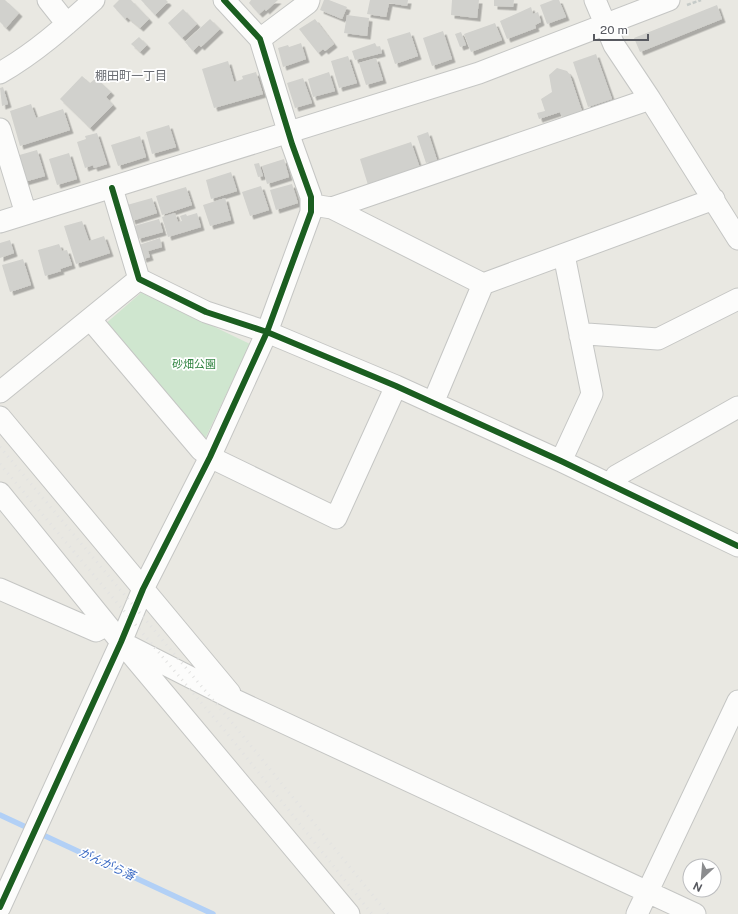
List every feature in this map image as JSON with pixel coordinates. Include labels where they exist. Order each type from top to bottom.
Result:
[{"type":"street","points":[[48,0],[67,24]]},
{"type":"street","points":[[0,73],[19,62],[48,41],[94,0]]},
{"type":"street","points":[[0,907],[122,642],[143,589],[210,457],[267,332],[311,212],[311,197],[289,133],[260,39],[224,0]]},
{"type":"street","points":[[260,39],[308,3],[309,0]]},
{"type":"street","points":[[595,0],[614,45],[714,199],[738,239]]},
{"type":"street","points":[[0,222],[479,73],[606,26],[669,0]]},
{"type":"street","points":[[332,208],[650,99]]},
{"type":"street","points":[[0,129],[26,214]]},
{"type":"street","points":[[112,188],[139,279],[206,312],[267,332],[396,386],[561,461],[738,546]]},
{"type":"street","points":[[312,206],[332,208],[484,284],[714,199]]},
{"type":"street","points":[[561,461],[592,394],[564,255]]},
{"type":"street","points":[[0,392],[139,279]]},
{"type":"street","points":[[433,403],[484,284]]},
{"type":"street","points":[[580,336],[587,334],[658,339],[738,299]]},
{"type":"street","points":[[90,319],[201,450],[210,457],[336,518],[396,386]]},
{"type":"street","points":[[611,485],[616,476],[738,407]]},
{"type":"street","points":[[0,417],[235,700]]},
{"type":"street","points":[[0,493],[107,625],[349,914]]},
{"type":"street","points":[[0,588],[96,631],[107,625]]},
{"type":"street","points":[[122,642],[235,700],[696,914]]},
{"type":"street","points":[[637,914],[738,701]]},
{"type":"green space","name":"砂畑公園","points":[[142,292],[250,344],[205,439],[104,325]]},
{"type":"building","points":[[0,0],[5,0],[19,13],[6,28],[0,22]]},
{"type":"building","points":[[119,0],[131,0],[149,19],[140,28],[127,17],[125,19],[113,6]]},
{"type":"building","points":[[141,0],[166,0],[168,2],[155,15]]},
{"type":"building","points":[[251,0],[278,0],[266,11],[265,9],[259,14],[249,3]]},
{"type":"building","points":[[324,0],[329,0],[347,7],[342,19],[320,10]]},
{"type":"building","points":[[370,0],[408,0],[407,6],[389,3],[386,17],[367,14]]},
{"type":"building","points":[[452,0],[479,0],[477,18],[451,15]]},
{"type":"building","points":[[494,0],[514,0],[513,7],[494,6]]},
{"type":"building","points":[[553,0],[559,0],[566,17],[547,24],[540,5]]},
{"type":"building","points":[[717,5],[722,19],[640,52],[634,38]]},
{"type":"building","points":[[531,7],[533,14],[538,12],[541,22],[535,25],[536,28],[507,39],[500,21]]},
{"type":"building","points":[[183,9],[197,24],[182,38],[168,23]]},
{"type":"building","points":[[347,15],[369,18],[367,36],[344,33]]},
{"type":"building","points":[[210,19],[220,29],[201,47],[199,45],[193,51],[185,42]]},
{"type":"building","points":[[315,19],[334,44],[325,51],[323,49],[318,53],[299,29]]},
{"type":"building","points":[[495,23],[502,40],[471,52],[464,34]]},
{"type":"building","points":[[443,31],[452,59],[432,66],[423,38]]},
{"type":"building","points":[[410,32],[418,56],[395,64],[387,39]]},
{"type":"building","points":[[461,32],[466,45],[460,47],[455,34]]},
{"type":"building","points":[[139,37],[147,45],[140,52],[131,44]]},
{"type":"building","points":[[301,43],[306,59],[283,67],[278,48],[288,45],[289,47]]},
{"type":"building","points":[[375,43],[377,47],[380,46],[382,53],[355,60],[352,51]]},
{"type":"building","points":[[596,54],[612,99],[588,107],[573,62]]},
{"type":"building","points":[[348,56],[357,83],[339,88],[331,61]]},
{"type":"building","points":[[376,58],[383,80],[366,85],[359,63]]},
{"type":"building","points":[[228,61],[234,82],[243,79],[242,76],[256,72],[263,94],[214,108],[202,69]]},
{"type":"building","points":[[557,68],[567,71],[570,75],[582,111],[562,117],[560,112],[539,119],[537,113],[545,111],[541,99],[552,92],[549,75]]},
{"type":"building","points":[[329,72],[335,91],[313,97],[308,79]]},
{"type":"building","points":[[82,76],[90,83],[96,78],[111,92],[106,97],[113,105],[90,128],[60,99]]},
{"type":"building","points":[[303,78],[312,103],[295,108],[287,83]]},
{"type":"building","points":[[3,87],[8,104],[2,106],[0,88]]},
{"type":"building","points":[[31,104],[36,118],[63,109],[70,130],[20,146],[10,111]]},
{"type":"building","points":[[169,125],[176,147],[152,154],[146,132]]},
{"type":"building","points":[[428,132],[437,160],[426,163],[417,136]]},
{"type":"building","points":[[97,133],[107,164],[94,168],[93,165],[85,168],[77,142],[86,139],[85,136]]},
{"type":"building","points":[[140,136],[146,157],[118,166],[111,145]]},
{"type":"building","points":[[411,142],[420,168],[368,185],[360,159]]},
{"type":"building","points":[[37,150],[45,176],[24,182],[16,156]]},
{"type":"building","points":[[69,153],[77,179],[57,185],[49,159]]},
{"type":"building","points":[[284,159],[289,177],[267,184],[262,166]]},
{"type":"building","points":[[259,163],[263,176],[258,177],[254,164]]},
{"type":"building","points":[[231,172],[237,191],[211,199],[206,180]]},
{"type":"building","points":[[292,184],[298,203],[276,210],[270,190]]},
{"type":"building","points":[[261,186],[269,210],[250,216],[242,192]]},
{"type":"building","points":[[186,187],[192,205],[162,215],[156,196]]},
{"type":"building","points":[[152,198],[157,213],[132,221],[127,205]]},
{"type":"building","points":[[225,198],[231,220],[210,226],[203,205]]},
{"type":"building","points":[[175,213],[178,222],[182,221],[180,216],[186,214],[187,216],[197,213],[201,227],[168,237],[162,217]]},
{"type":"building","points":[[159,219],[163,232],[138,239],[134,226]]},
{"type":"building","points":[[82,221],[89,241],[104,236],[110,253],[76,264],[64,226]]},
{"type":"building","points":[[160,238],[162,247],[148,251],[150,257],[143,259],[139,245]]},
{"type":"building","points":[[10,240],[14,253],[0,258],[0,243]]},
{"type":"building","points":[[59,244],[62,251],[67,250],[72,265],[60,269],[61,271],[45,276],[38,250]]},
{"type":"building","points":[[23,259],[31,285],[10,292],[2,265]]},
{"type":"waterway","name":"がんがら落","points":[[0,815],[213,914]]},
{"type":"railway","points":[[0,447],[234,725],[388,914]]},
{"type":"railway","points":[[0,464],[226,732],[372,914]]},
{"type":"cycle path","points":[[0,907],[121,642],[143,589],[210,457],[267,332],[311,212],[311,197],[292,144],[260,39],[224,0]]},
{"type":"cycle path","points":[[112,188],[139,279],[206,312],[267,332],[396,386],[561,461],[738,546]]},
{"type":"district","name":"棚田町一丁目","points":[[131,76]]}]
